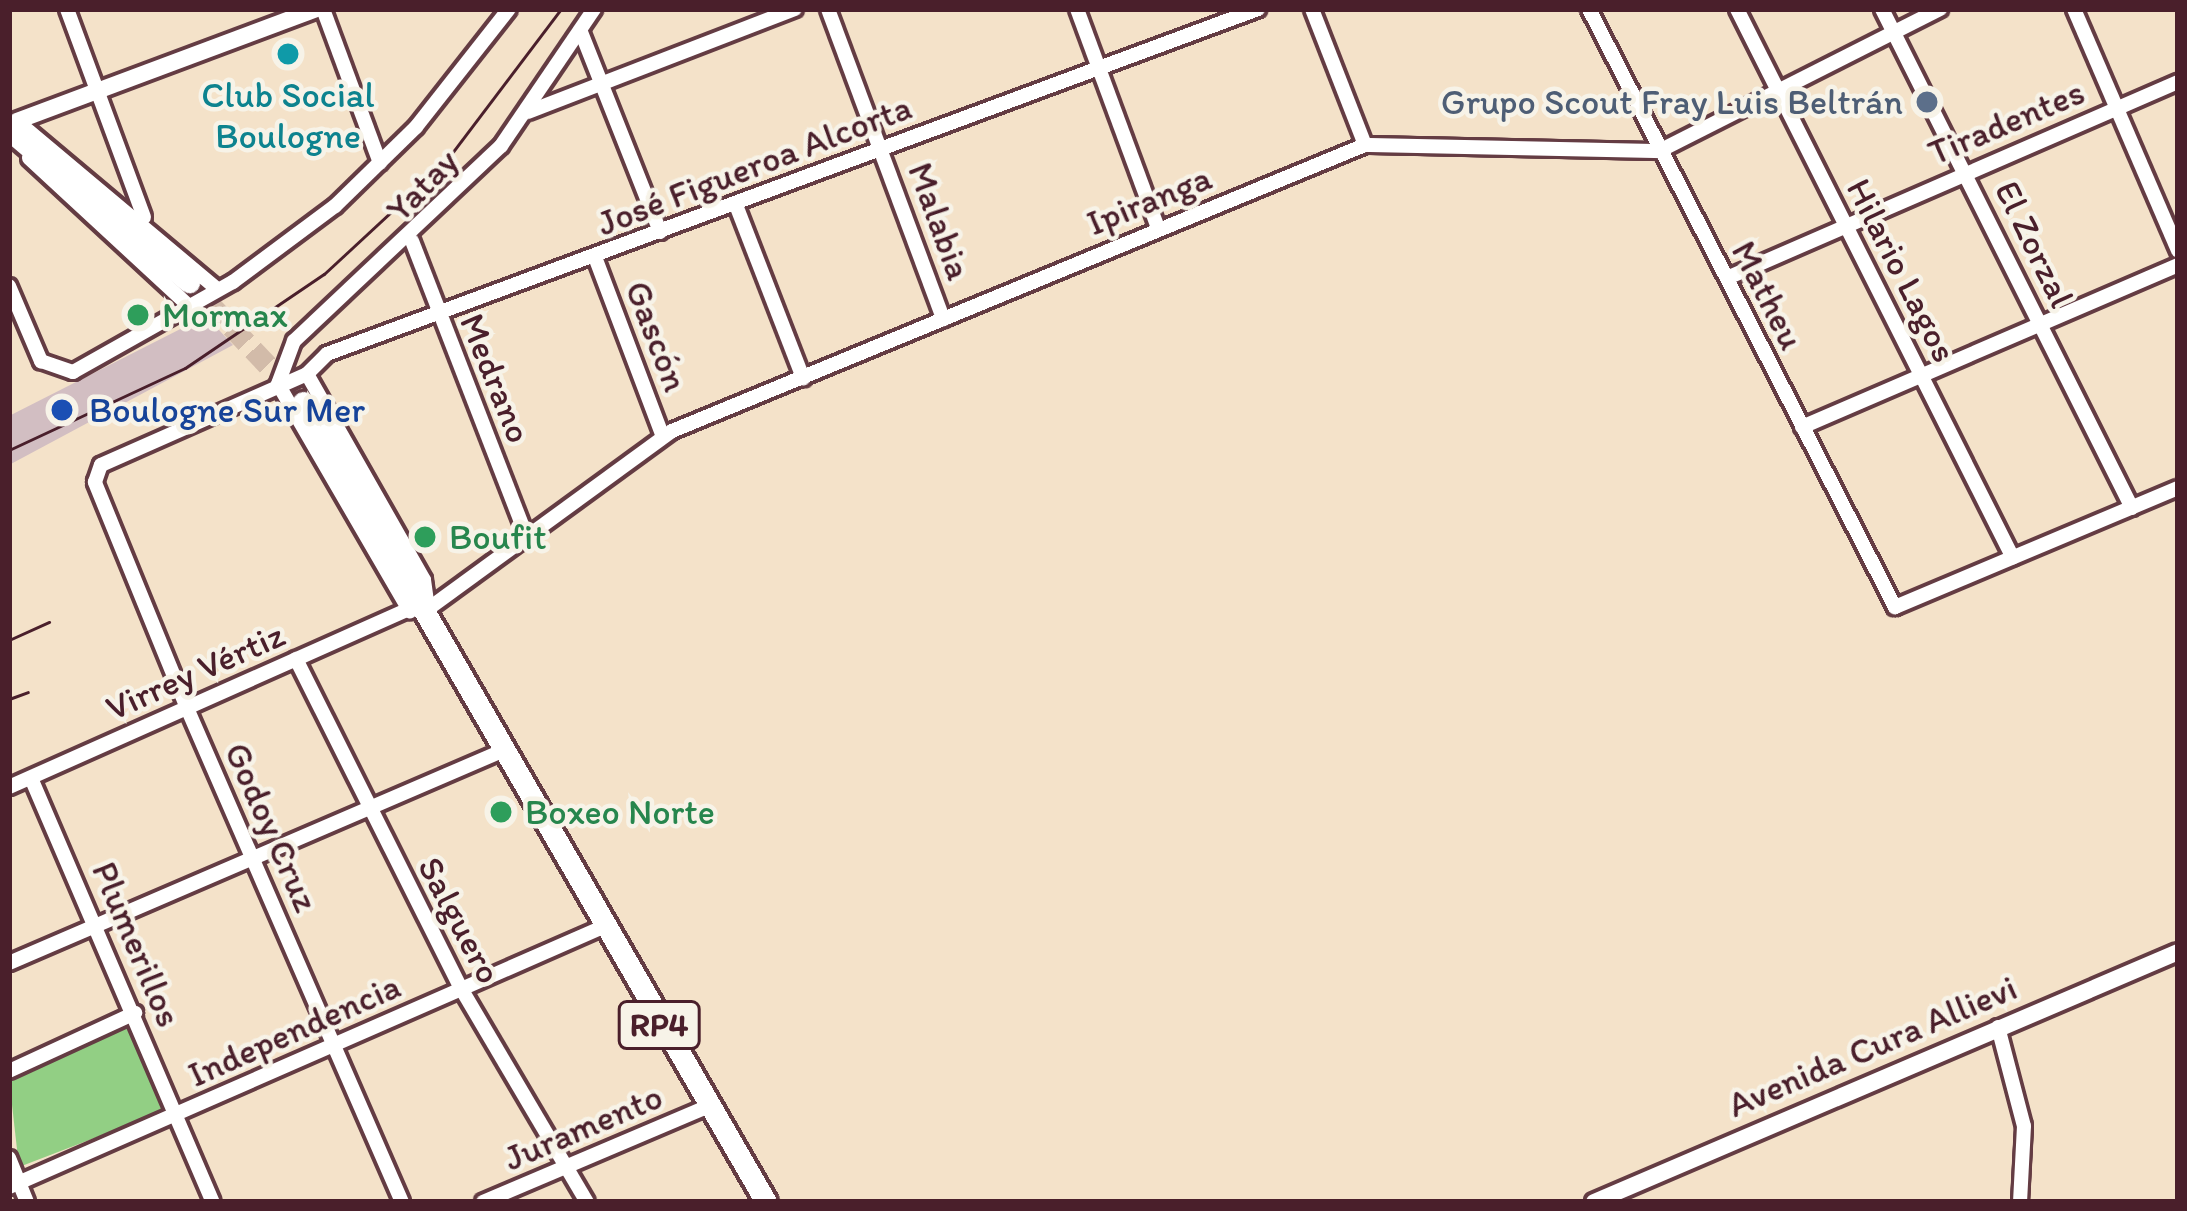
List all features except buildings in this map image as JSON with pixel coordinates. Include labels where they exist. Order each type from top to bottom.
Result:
[{"type":"main road","points":[[11,126],[71,177],[188,294]]},
{"type":"main road","name":"RP4","points":[[303,402],[393,557],[417,611],[446,653],[766,1202]]},
{"type":"street","points":[[67,9],[146,221]]},
{"type":"street","points":[[11,126],[319,9],[380,163]]},
{"type":"street","points":[[9,286],[48,369],[73,372],[188,294],[217,289],[380,163],[509,9]]},
{"type":"street","name":"Yatay","points":[[278,384],[294,341],[412,241],[528,112],[594,9]]},
{"type":"street","points":[[528,112],[795,9]]},
{"type":"street","name":"Malabia","points":[[828,9],[944,320]]},
{"type":"street","points":[[1077,9],[1158,228]]},
{"type":"street","name":"José Figueroa Alcorta","points":[[95,474],[307,374],[319,358],[1258,9]]},
{"type":"street","points":[[1312,9],[1364,145]]},
{"type":"street","name":"Matheu","points":[[1589,9],[1894,607],[2013,558]]},
{"type":"street","name":"Hilario Lagos","points":[[1737,9],[2013,558]]},
{"type":"street","name":"El Zorzal","points":[[1882,9],[2132,508]]},
{"type":"street","name":"Ipiranga","points":[[417,611],[663,436],[1364,145],[1659,151],[1940,9]]},
{"type":"street","points":[[2074,9],[2178,251]]},
{"type":"street","name":"Gascón","points":[[581,32],[660,232]]},
{"type":"street","name":"Tiradentes","points":[[1727,278],[2178,82]]},
{"type":"street","points":[[11,126],[146,221],[217,289]]},
{"type":"street","points":[[11,126],[188,294]]},
{"type":"street","points":[[736,205],[803,378]]},
{"type":"street","name":"Medrano","points":[[412,241],[527,537]]},
{"type":"street","name":"Gascón","points":[[595,257],[663,436]]},
{"type":"street","points":[[1802,427],[2178,265]]},
{"type":"street","points":[[307,374],[424,580],[417,611]]},
{"type":"street","points":[[278,384],[417,611]]},
{"type":"street","name":"Godoy Cruz","points":[[95,474],[187,708],[402,1202]]},
{"type":"street","points":[[2013,558],[2178,488]]},
{"type":"street","name":"Virrey Vértiz","points":[[9,787],[296,659],[417,611]]},
{"type":"street","name":"Salguero","points":[[296,659],[368,812],[462,990],[570,1165],[586,1202]]},
{"type":"street","points":[[9,963],[502,751]]},
{"type":"street","name":"Plumerillos","points":[[31,778],[99,927],[213,1202]]},
{"type":"street","name":"Independencia","points":[[14,1185],[603,927]]},
{"type":"street","name":"Avenida Cura Allievi","points":[[1594,1202],[1632,1194],[1998,1027],[2178,952]]},
{"type":"street","points":[[9,1071],[134,1013]]},
{"type":"street","points":[[1998,1027],[2024,1126],[2020,1202]]},
{"type":"street","name":"Juramento","points":[[483,1202],[707,1107]]},
{"type":"street","points":[[9,1158],[14,1185],[27,1202]]},
{"type":"shaded area","points":[[206,316],[233,345],[9,465],[9,416]]},
{"type":"green space","points":[[133,1021],[170,1109],[19,1167],[9,1078]]},
{"type":"tunnel","points":[[189,282],[303,402]]},
{"type":"railway","points":[[9,450],[185,368],[324,274],[446,161],[561,9]]},
{"type":"railway","points":[[9,640],[49,622]]},
{"type":"railway","points":[[9,699],[28,692]]},
{"type":"place","name":"Club Social Boulogne","points":[[288,54]]},
{"type":"place","name":"Grupo Scout Fray Luis Beltrán","points":[[1927,102]]},
{"type":"place","name":"Mormax","points":[[138,315]]},
{"type":"place","name":"Boulogne Sur Mer","points":[[62,410]]},
{"type":"place","name":"Boufit","points":[[425,537]]},
{"type":"place","name":"Boxeo Norte","points":[[501,812]]}]
